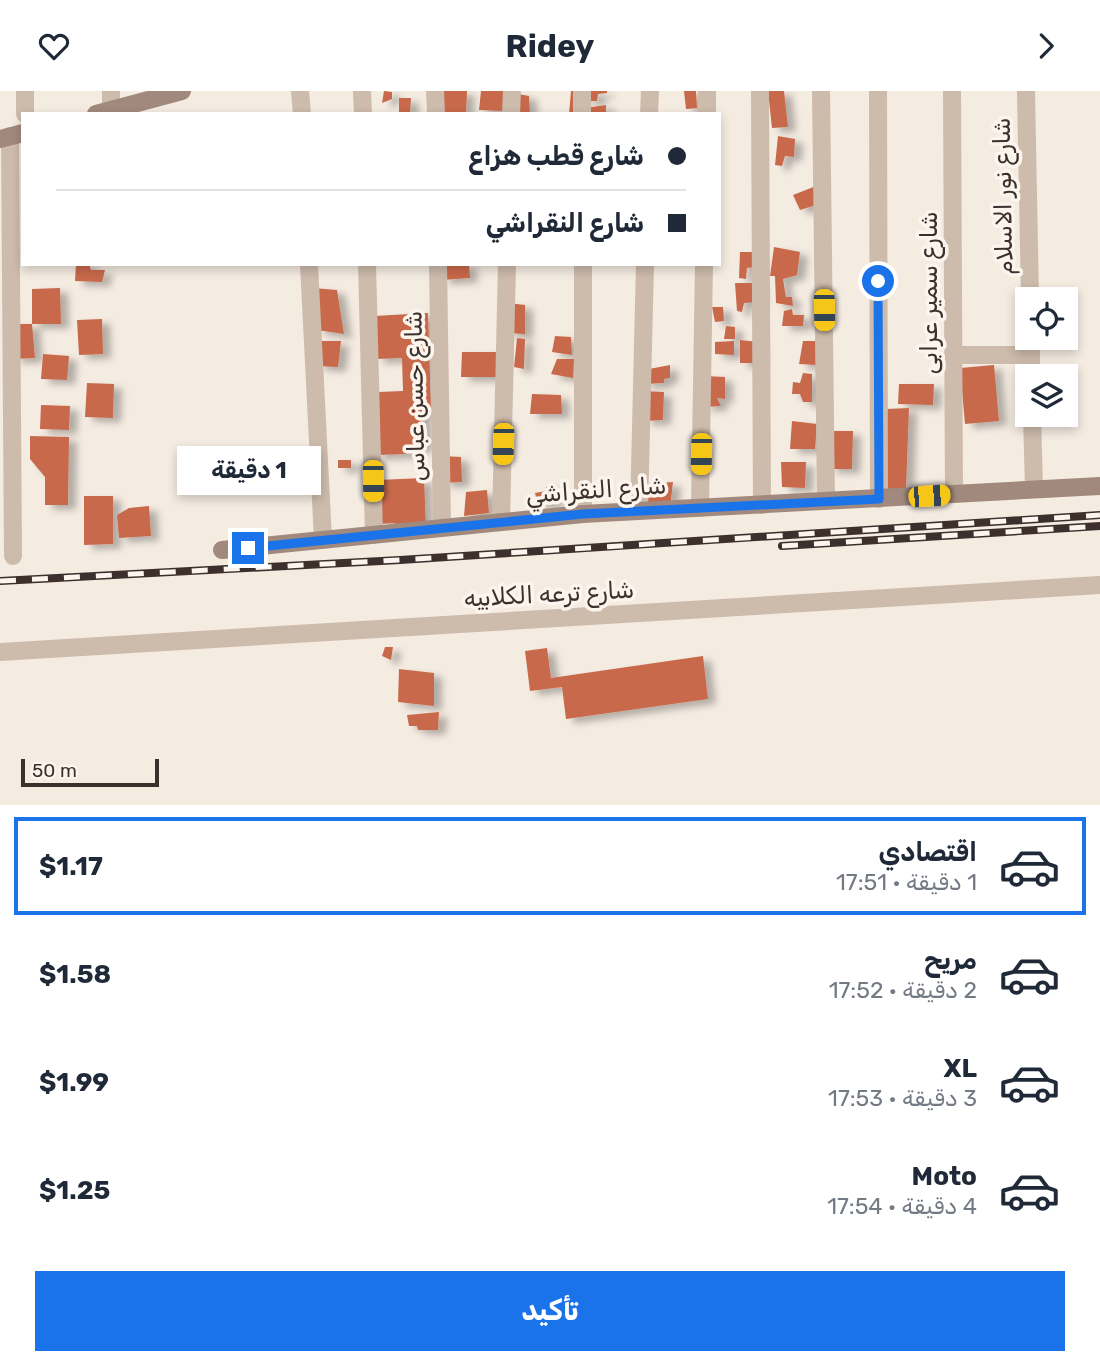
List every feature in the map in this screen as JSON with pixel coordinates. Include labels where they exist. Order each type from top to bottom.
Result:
[{"type":"street","points":[[25,91],[25,112]]},
{"type":"street","points":[[104,112],[111,91]]},
{"type":"street","points":[[104,112],[182,91]]},
{"type":"street","points":[[300,91],[302,112]]},
{"type":"street","points":[[362,91],[363,112]]},
{"type":"street","points":[[435,91],[436,112]]},
{"type":"street","points":[[511,112],[512,91]]},
{"type":"street","points":[[582,91],[582,112]]},
{"type":"street","points":[[649,112],[650,91]]},
{"type":"street","points":[[707,91],[707,112]]},
{"type":"street","points":[[760,91],[762,505]]},
{"type":"street","points":[[821,91],[825,501]]},
{"type":"street","points":[[878,91],[879,499]]},
{"type":"street","name":"شارع سمير عرابى","points":[[952,91],[954,494]]},
{"type":"street","name":"شارع نور الاسلام","points":[[1026,91],[1030,287]]},
{"type":"street","points":[[11,136],[13,555]]},
{"type":"street","points":[[309,266],[323,540]]},
{"type":"street","points":[[367,266],[374,535]]},
{"type":"street","name":"شارع حسن عباس","points":[[438,266],[442,527]]},
{"type":"street","points":[[500,521],[507,266]]},
{"type":"street","points":[[583,266],[583,514]]},
{"type":"street","points":[[639,511],[645,266]]},
{"type":"street","points":[[700,508],[704,266]]},
{"type":"street","points":[[953,355],[1015,348]]},
{"type":"street","points":[[1032,427],[1034,489]]},
{"type":"street","name":"شارع النقراشي","points":[[222,550],[583,514],[1100,486]]},
{"type":"street","name":"شارع ترعه الكلابيه","points":[[0,652],[1100,585]]},
{"type":"building","points":[[384,91],[392,92],[392,99],[382,103]]},
{"type":"building","points":[[439,91],[467,91],[466,112],[439,112]]},
{"type":"building","points":[[481,91],[505,91],[503,111],[479,110]]},
{"type":"building","points":[[571,91],[581,91],[580,112],[569,112]]},
{"type":"building","points":[[586,91],[607,93],[598,94],[597,101],[586,101]]},
{"type":"building","points":[[684,91],[696,91],[697,108],[686,109]]},
{"type":"building","points":[[768,91],[784,91],[788,127],[772,128]]},
{"type":"building","points":[[513,93],[529,96],[530,112],[513,112]]},
{"type":"building","points":[[399,98],[411,98],[410,112],[399,112]]},
{"type":"building","points":[[606,105],[606,112],[585,112],[585,108]]},
{"type":"building","points":[[778,136],[795,139],[794,157],[785,156],[782,166],[775,165]]},
{"type":"building","points":[[816,186],[816,205],[800,210],[793,195]]},
{"type":"building","points":[[774,247],[800,252],[797,275],[783,279],[786,297],[792,297],[793,306],[776,303],[775,276],[770,276]]},
{"type":"building","points":[[740,252],[758,252],[756,267],[747,268],[746,279],[739,278]]},
{"type":"building","points":[[76,266],[105,270],[102,282],[75,281]]},
{"type":"building","points":[[442,266],[469,266],[470,278],[442,280]]},
{"type":"building","points":[[735,283],[759,283],[758,302],[744,303],[742,312],[737,311]]},
{"type":"building","points":[[60,288],[61,324],[32,324],[32,289]]},
{"type":"building","points":[[313,288],[337,290],[344,334],[317,330]]},
{"type":"building","points":[[508,303],[525,305],[525,334],[507,333]]},
{"type":"building","points":[[712,307],[723,307],[724,321],[715,322]]},
{"type":"building","points":[[792,309],[793,315],[804,315],[803,326],[782,326],[784,311]]},
{"type":"building","points":[[428,313],[431,412],[423,413],[425,448],[407,449],[407,454],[375,455],[378,392],[403,391],[402,358],[376,359],[374,316]]},
{"type":"building","points":[[102,319],[103,354],[79,355],[77,320]]},
{"type":"building","points":[[13,324],[32,324],[35,358],[14,359]]},
{"type":"building","points":[[726,326],[735,327],[735,339],[724,339]]},
{"type":"building","points":[[555,336],[571,337],[572,355],[552,352]]},
{"type":"building","points":[[517,338],[525,339],[524,369],[514,367]]},
{"type":"building","points":[[740,340],[758,342],[758,363],[740,363]]},
{"type":"building","points":[[315,341],[341,341],[338,367],[317,366]]},
{"type":"building","points":[[734,341],[734,355],[715,354],[715,342]]},
{"type":"building","points":[[803,341],[820,341],[817,365],[799,364]]},
{"type":"building","points":[[462,352],[498,352],[496,377],[461,377]]},
{"type":"building","points":[[43,354],[69,356],[67,380],[41,379]]},
{"type":"building","points":[[557,359],[574,359],[573,378],[551,374]]},
{"type":"building","points":[[670,365],[670,378],[664,379],[664,383],[643,384],[644,370]]},
{"type":"building","points":[[994,365],[999,421],[965,424],[960,368]]},
{"type":"building","points":[[803,373],[812,374],[812,402],[803,402],[800,394],[792,394],[793,382],[800,383]]},
{"type":"building","points":[[705,376],[725,377],[725,399],[717,398],[721,406],[704,407]]},
{"type":"building","points":[[87,383],[114,384],[113,418],[85,417]]},
{"type":"building","points":[[899,384],[934,384],[933,405],[898,404]]},
{"type":"building","points":[[644,391],[664,392],[663,420],[644,421]]},
{"type":"building","points":[[532,394],[561,395],[562,414],[530,414]]},
{"type":"building","points":[[41,405],[70,406],[69,430],[40,429]]},
{"type":"building","points":[[909,408],[906,488],[885,492],[886,409]]},
{"type":"building","points":[[792,421],[817,424],[815,449],[790,449]]},
{"type":"building","points":[[828,431],[853,431],[852,469],[829,469]]},
{"type":"building","points":[[30,436],[69,437],[68,505],[45,505],[45,477],[30,459]]},
{"type":"building","points":[[442,456],[461,457],[462,482],[443,483]]},
{"type":"building","points":[[338,460],[351,460],[351,468],[338,468]]},
{"type":"building","points":[[781,462],[806,462],[805,488],[782,487]]},
{"type":"building","points":[[424,478],[426,527],[395,528],[395,523],[380,524],[378,480]]},
{"type":"building","points":[[673,482],[670,508],[644,507],[646,484]]},
{"type":"building","points":[[553,486],[556,503],[538,505],[535,493],[546,491],[546,487]]},
{"type":"building","points":[[487,490],[489,513],[464,516],[466,492]]},
{"type":"building","points":[[84,496],[113,496],[113,544],[84,545]]},
{"type":"building","points":[[149,506],[151,536],[119,538],[117,515],[129,508]]},
{"type":"building","points":[[385,647],[393,647],[391,660],[382,656]]},
{"type":"building","points":[[547,648],[551,678],[703,656],[708,699],[566,719],[562,687],[530,691],[525,651]]},
{"type":"building","points":[[399,669],[434,673],[434,706],[398,702]]},
{"type":"building","points":[[439,712],[438,730],[418,730],[417,726],[409,726],[407,715]]},
{"type":"railway","points":[[0,581],[400,560],[1100,515]]},
{"type":"railway","points":[[782,546],[1100,526]]},
{"type":"route","points":[[248,548],[583,514],[879,499],[878,281]]}]
